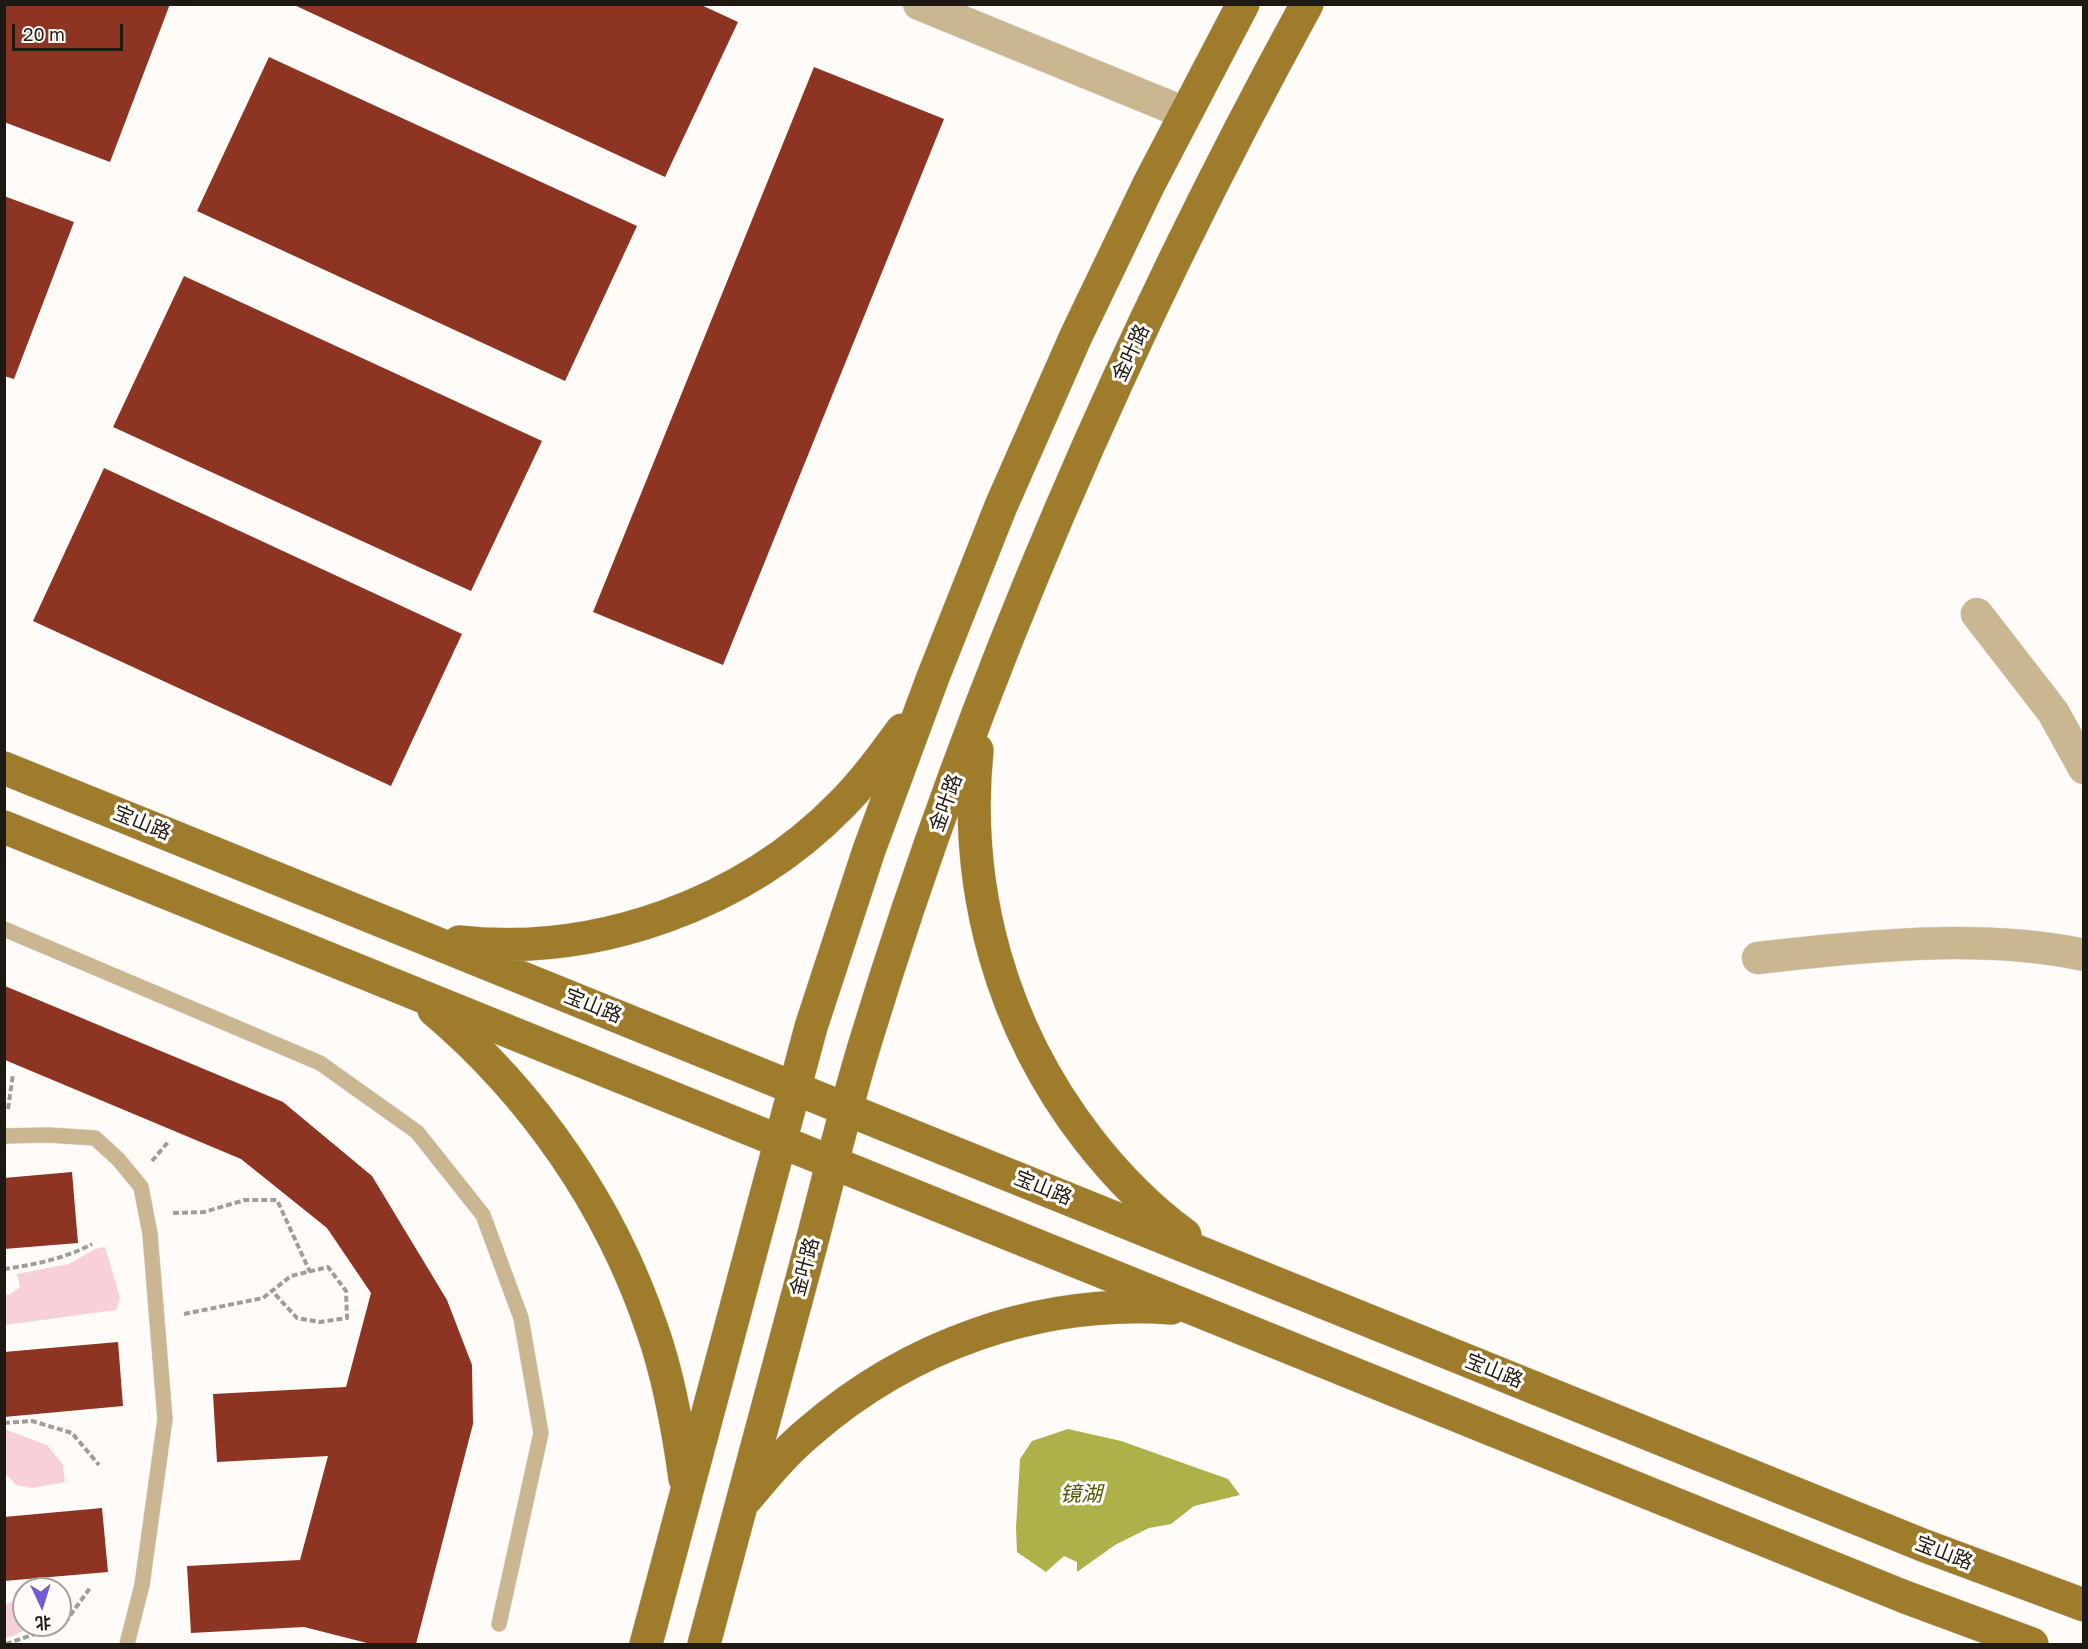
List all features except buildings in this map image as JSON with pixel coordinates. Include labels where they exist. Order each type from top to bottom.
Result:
[{"type":"main road","points":[[646,1644],[811,1027],[869,850],[933,677],[1001,506],[1076,336],[1149,184],[1243,4]]},
{"type":"main road","name":"金叶路","points":[[704,1644],[865,1042],[922,869],[985,697],[1054,527],[1128,360],[1200,209],[1307,4]]},
{"type":"main road","points":[[428,939],[515,945],[574,939],[621,930],[667,916],[712,897],[758,871],[802,840],[841,805],[876,766],[907,723],[933,677]]},
{"type":"main road","points":[[985,697],[976,752],[974,808],[976,864],[985,919],[999,973],[1019,1026],[1042,1072],[1101,1156],[1144,1201],[1218,1259]]},
{"type":"main road","name":"宝山路","points":[[4,768],[1914,1542],[2084,1605]]},
{"type":"main road","points":[[4,827],[1905,1597],[2032,1644]]},
{"type":"main road","points":[[411,992],[459,1032],[502,1075],[542,1123],[577,1174],[608,1227],[632,1278],[652,1329],[668,1383],[687,1492]]},
{"type":"main road","points":[[741,1505],[772,1467],[807,1433],[845,1402],[886,1375],[929,1353],[971,1335],[1015,1322],[1059,1313],[1105,1307],[1150,1306],[1196,1309]]},
{"type":"street","points":[[919,4],[1185,113]]},
{"type":"street","points":[[1977,615],[2053,712],[2084,768]]},
{"type":"street","points":[[1758,958],[1834,949],[1962,943],[2054,949],[2084,956]]},
{"type":"lane","points":[[4,929],[320,1063],[417,1132],[483,1215],[521,1318],[541,1433],[499,1624]]},
{"type":"lane","points":[[4,1136],[48,1135],[95,1138],[119,1160],[141,1187],[150,1234],[165,1419],[142,1585],[127,1644]]},
{"type":"path","points":[[8,1110],[13,1074]]},
{"type":"path","points":[[146,1214],[204,1212],[244,1200],[277,1200],[310,1272]]},
{"type":"path","points":[[4,1269],[37,1263],[92,1244]]},
{"type":"path","points":[[157,1319],[263,1298],[291,1276],[328,1267],[346,1291],[347,1318],[320,1322],[297,1318],[272,1291]]},
{"type":"path","points":[[4,1422],[32,1421],[72,1433],[99,1465]]},
{"type":"path","points":[[6,1644],[64,1624],[90,1588]]},
{"type":"shaded area","points":[[105,1247],[120,1298],[116,1310],[5,1325],[5,1294],[9,1295],[20,1287],[17,1274],[69,1264],[95,1249]]},
{"type":"shaded area","points":[[4,1429],[47,1445],[63,1465],[65,1482],[32,1488],[16,1485],[5,1473]]},
{"type":"shaded area","points":[[12,1602],[12,1636],[5,1638],[5,1604]]},
{"type":"water","name":"镜湖","points":[[1068,1429],[1121,1441],[1228,1479],[1240,1495],[1194,1506],[1171,1524],[1149,1528],[1115,1545],[1077,1572],[1077,1562],[1064,1556],[1046,1572],[1017,1552],[1020,1459],[1032,1441]]}]
